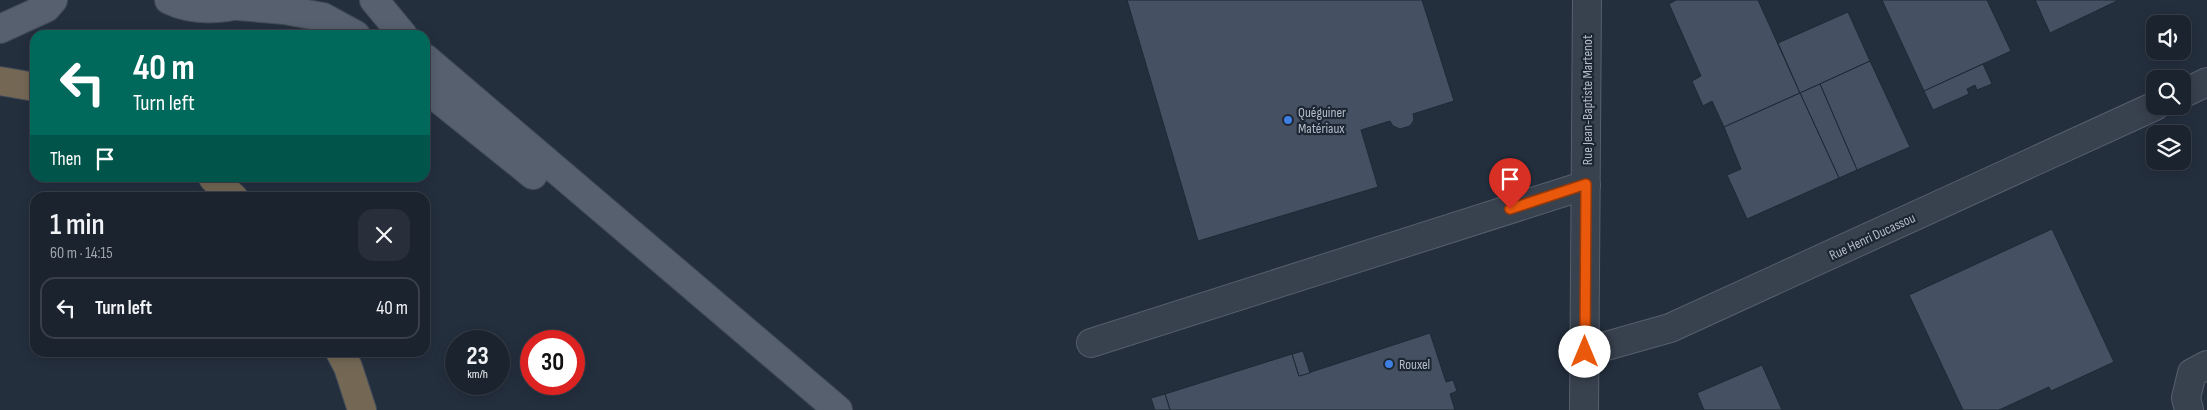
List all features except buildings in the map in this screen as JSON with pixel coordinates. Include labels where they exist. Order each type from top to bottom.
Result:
[{"type":"highway","points":[[0,81],[30,86]]},
{"type":"highway","points":[[217,182],[228,192]]},
{"type":"highway","points":[[343,357],[348,367],[362,410]]},
{"type":"main road","points":[[0,29],[46,8],[53,0]]},
{"type":"main road","points":[[169,0],[194,7],[209,8],[247,3],[323,17],[347,30]]},
{"type":"main road","points":[[374,0],[399,30]]},
{"type":"main road","points":[[430,62],[838,410]]},
{"type":"main road","points":[[430,92],[468,121],[813,410]]},
{"type":"street","name":"Rue Jean-Baptiste Martenot","points":[[1584,410],[1587,0]]},
{"type":"street","points":[[2191,90],[2207,82]]},
{"type":"street","name":"Rue Henri Ducassou","points":[[1585,352],[1670,328],[2146,110]]},
{"type":"street","points":[[1091,342],[1586,184]]},
{"type":"street","points":[[2188,410],[2186,398],[2192,373],[2207,365]]},
{"type":"place","name":"Quéguiner Matériaux","points":[[1288,120]]},
{"type":"place","name":"Rouxel","points":[[1389,364]]},
{"type":"route","points":[[1510,209],[1586,184],[1585,352]]}]
